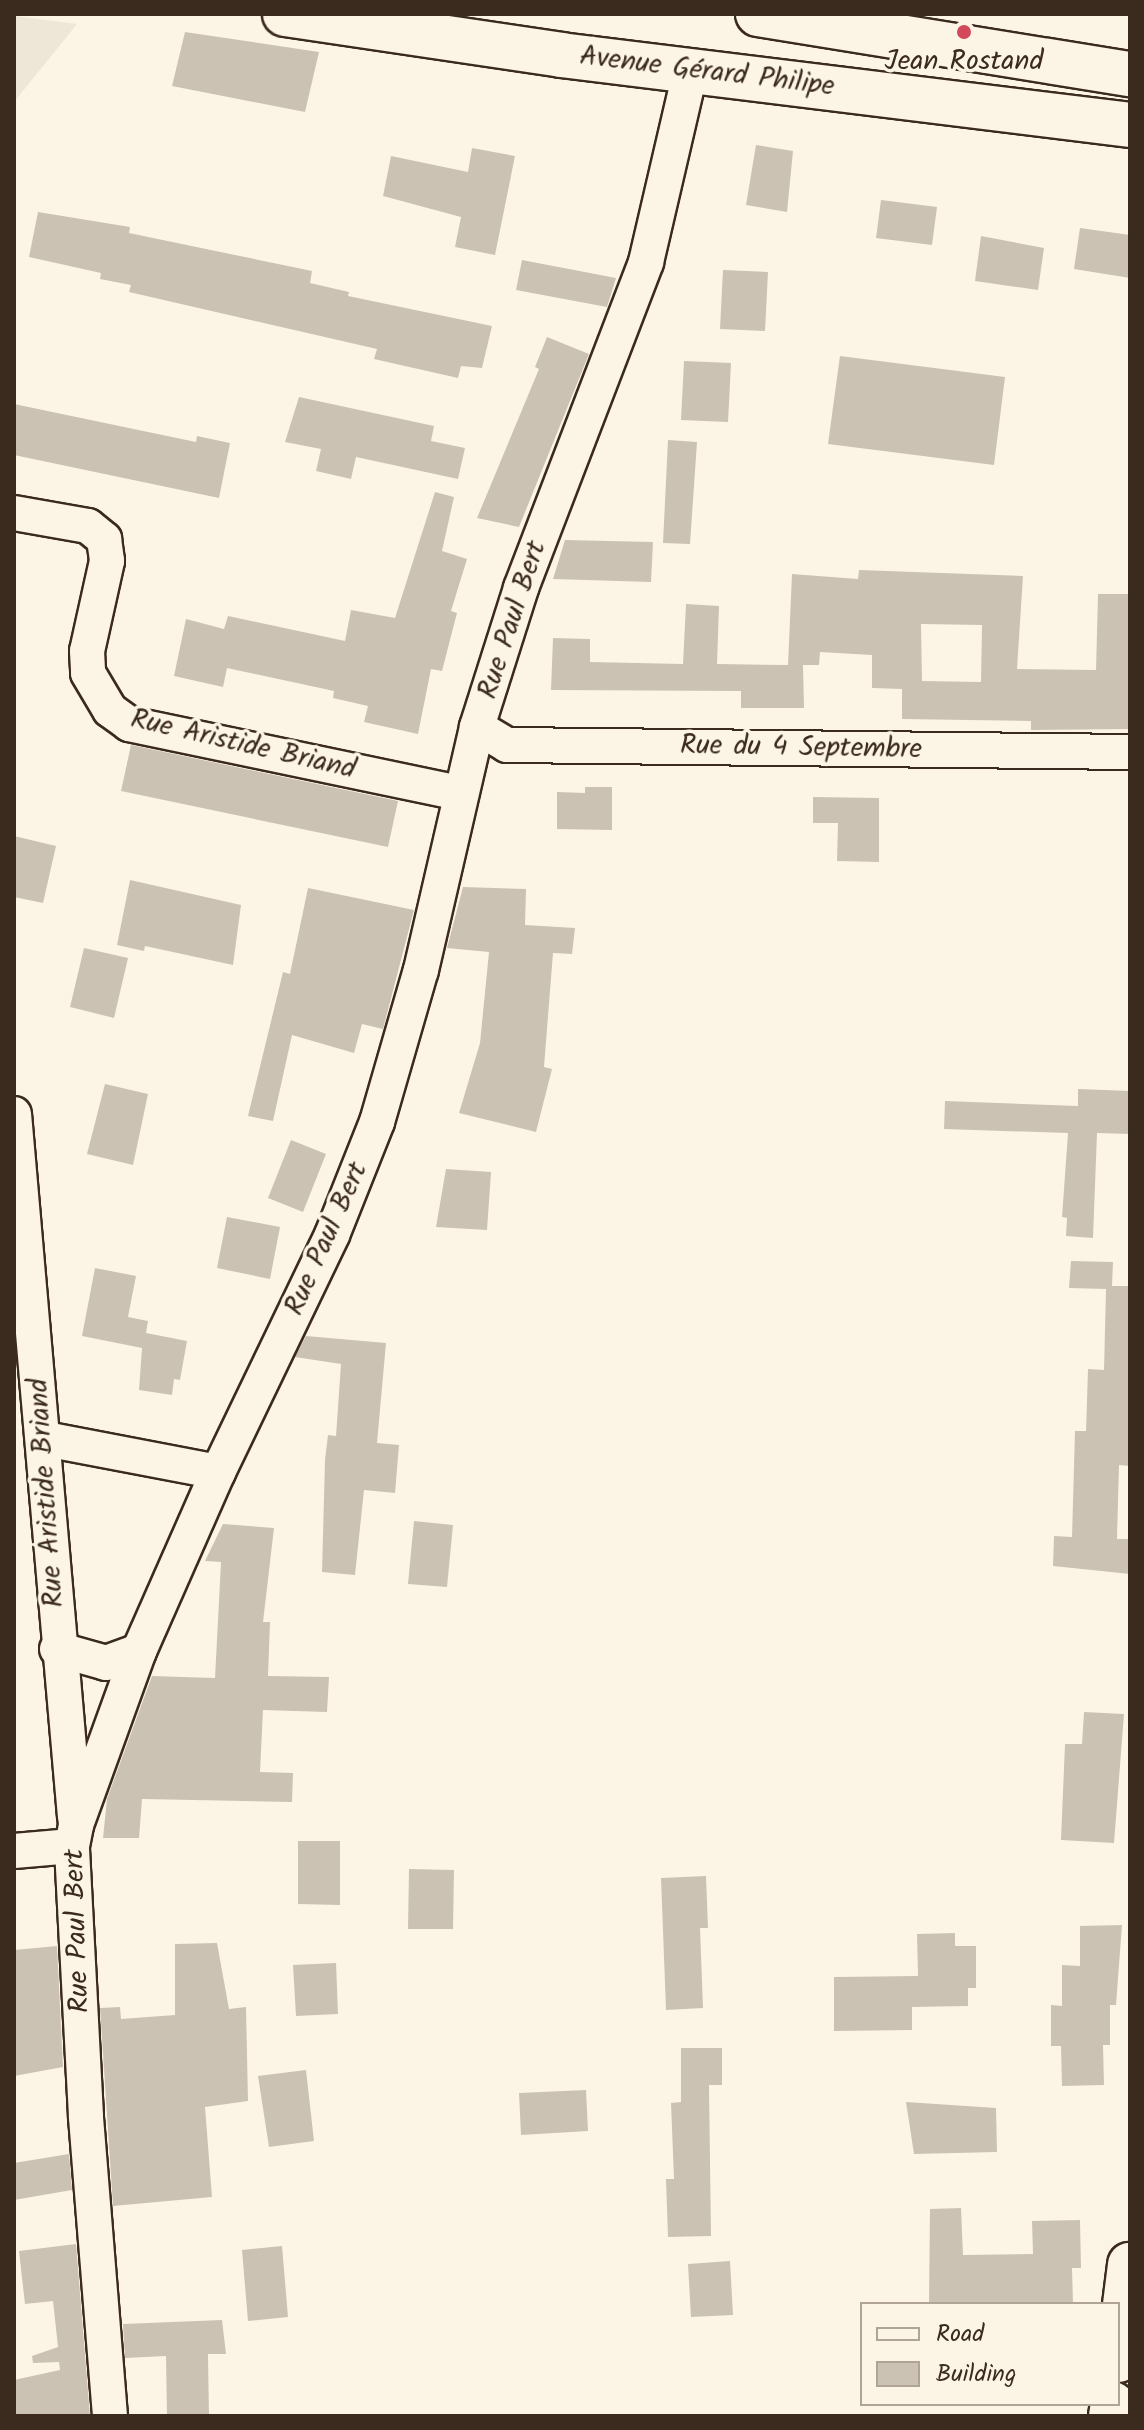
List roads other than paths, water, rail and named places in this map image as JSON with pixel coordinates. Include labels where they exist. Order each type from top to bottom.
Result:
[{"type":"main road","name":"Avenue Gérard Philipe","points":[[285,14],[561,55],[691,68],[1130,125]]},
{"type":"main road","points":[[758,14],[1130,74]]},
{"type":"main road","points":[[1120,2344],[1130,2265]]},
{"type":"street","name":"Rue Paul Bert","points":[[110,2416],[93,2234],[74,1835],[139,1651],[218,1472],[332,1235],[377,1122],[421,970],[477,727],[521,588],[646,262],[671,170],[691,68]]},
{"type":"street","name":"Rue Aristide Briand","points":[[14,513],[88,526],[104,539],[107,561],[87,651],[88,673],[110,710],[129,724],[460,793]]},
{"type":"street","name":"Rue du 4 Septembre","points":[[477,727],[507,745],[1130,752]]},
{"type":"street","name":"Rue Aristide Briand","points":[[14,1114],[45,1439],[57,1649],[74,1835]]},
{"type":"street","points":[[45,1439],[218,1472]]},
{"type":"street","points":[[57,1649],[106,1663],[139,1651]]},
{"type":"street","points":[[14,1851],[74,1835]]},
{"type":"place","name":"Jean Rostand","points":[[964,32]]}]
